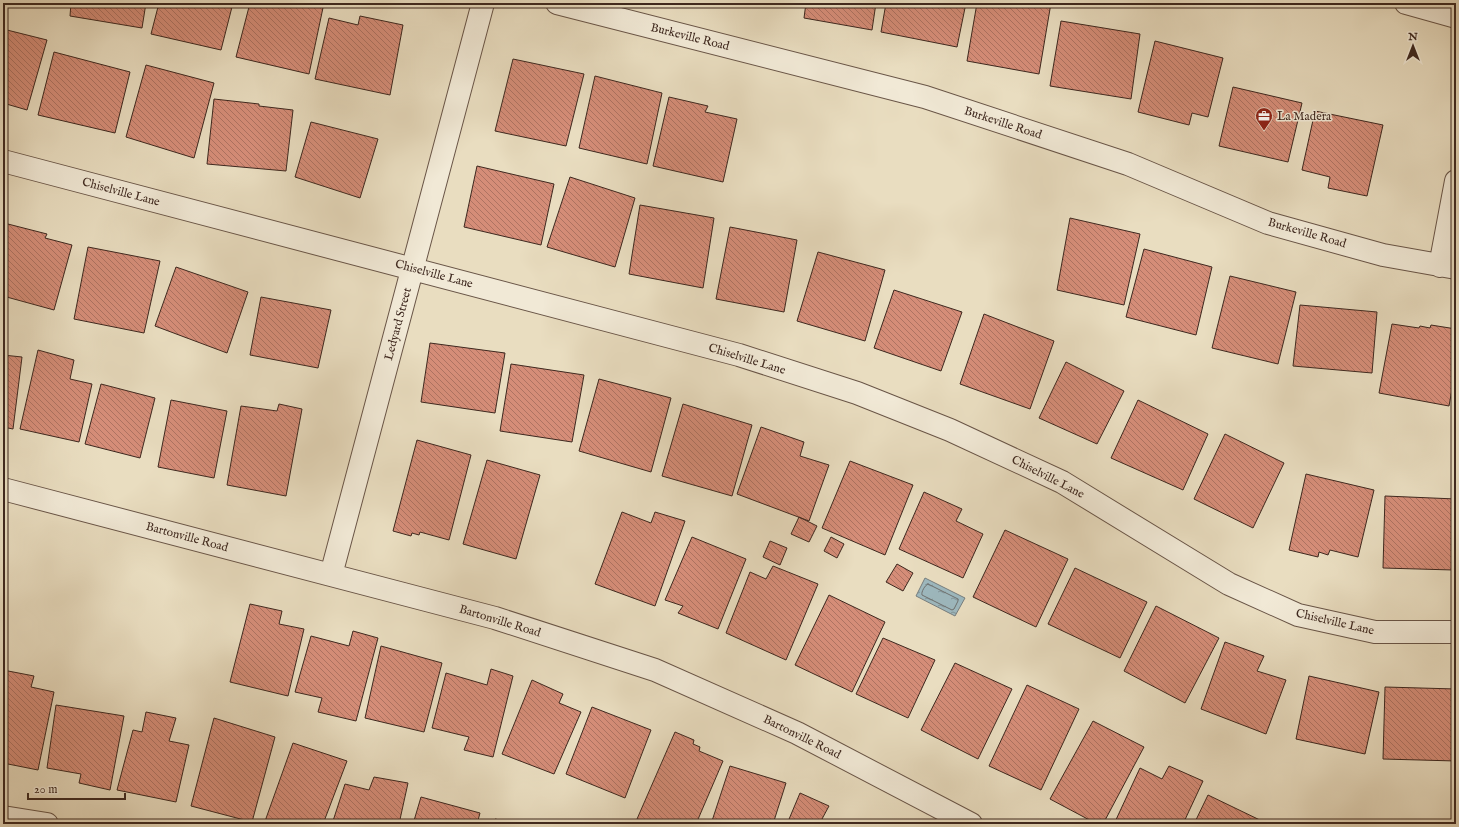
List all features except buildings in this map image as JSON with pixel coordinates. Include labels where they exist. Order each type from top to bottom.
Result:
[{"type":"street","name":"Ledyard Street","points":[[331,575],[483,3]]},
{"type":"street","name":"Burkeville Road","points":[[557,3],[925,97],[1128,164],[1268,223],[1383,255],[1448,267]]},
{"type":"street","points":[[1406,3],[1456,17]]},
{"type":"street","name":"Chiselville Lane","points":[[3,161],[739,355],[857,393],[950,430],[1062,482],[1229,584],[1298,615],[1375,632],[1456,632]]},
{"type":"street","points":[[1448,267],[1456,182]]},
{"type":"street","name":"Bartonville Road","points":[[3,489],[495,618],[655,670],[797,733],[971,824]]},
{"type":"street","points":[[3,816],[47,824]]},
{"type":"water","points":[[925,578],[965,598],[955,616],[916,596]]},
{"type":"place","name":"La Madera","points":[[1264,131]]}]
